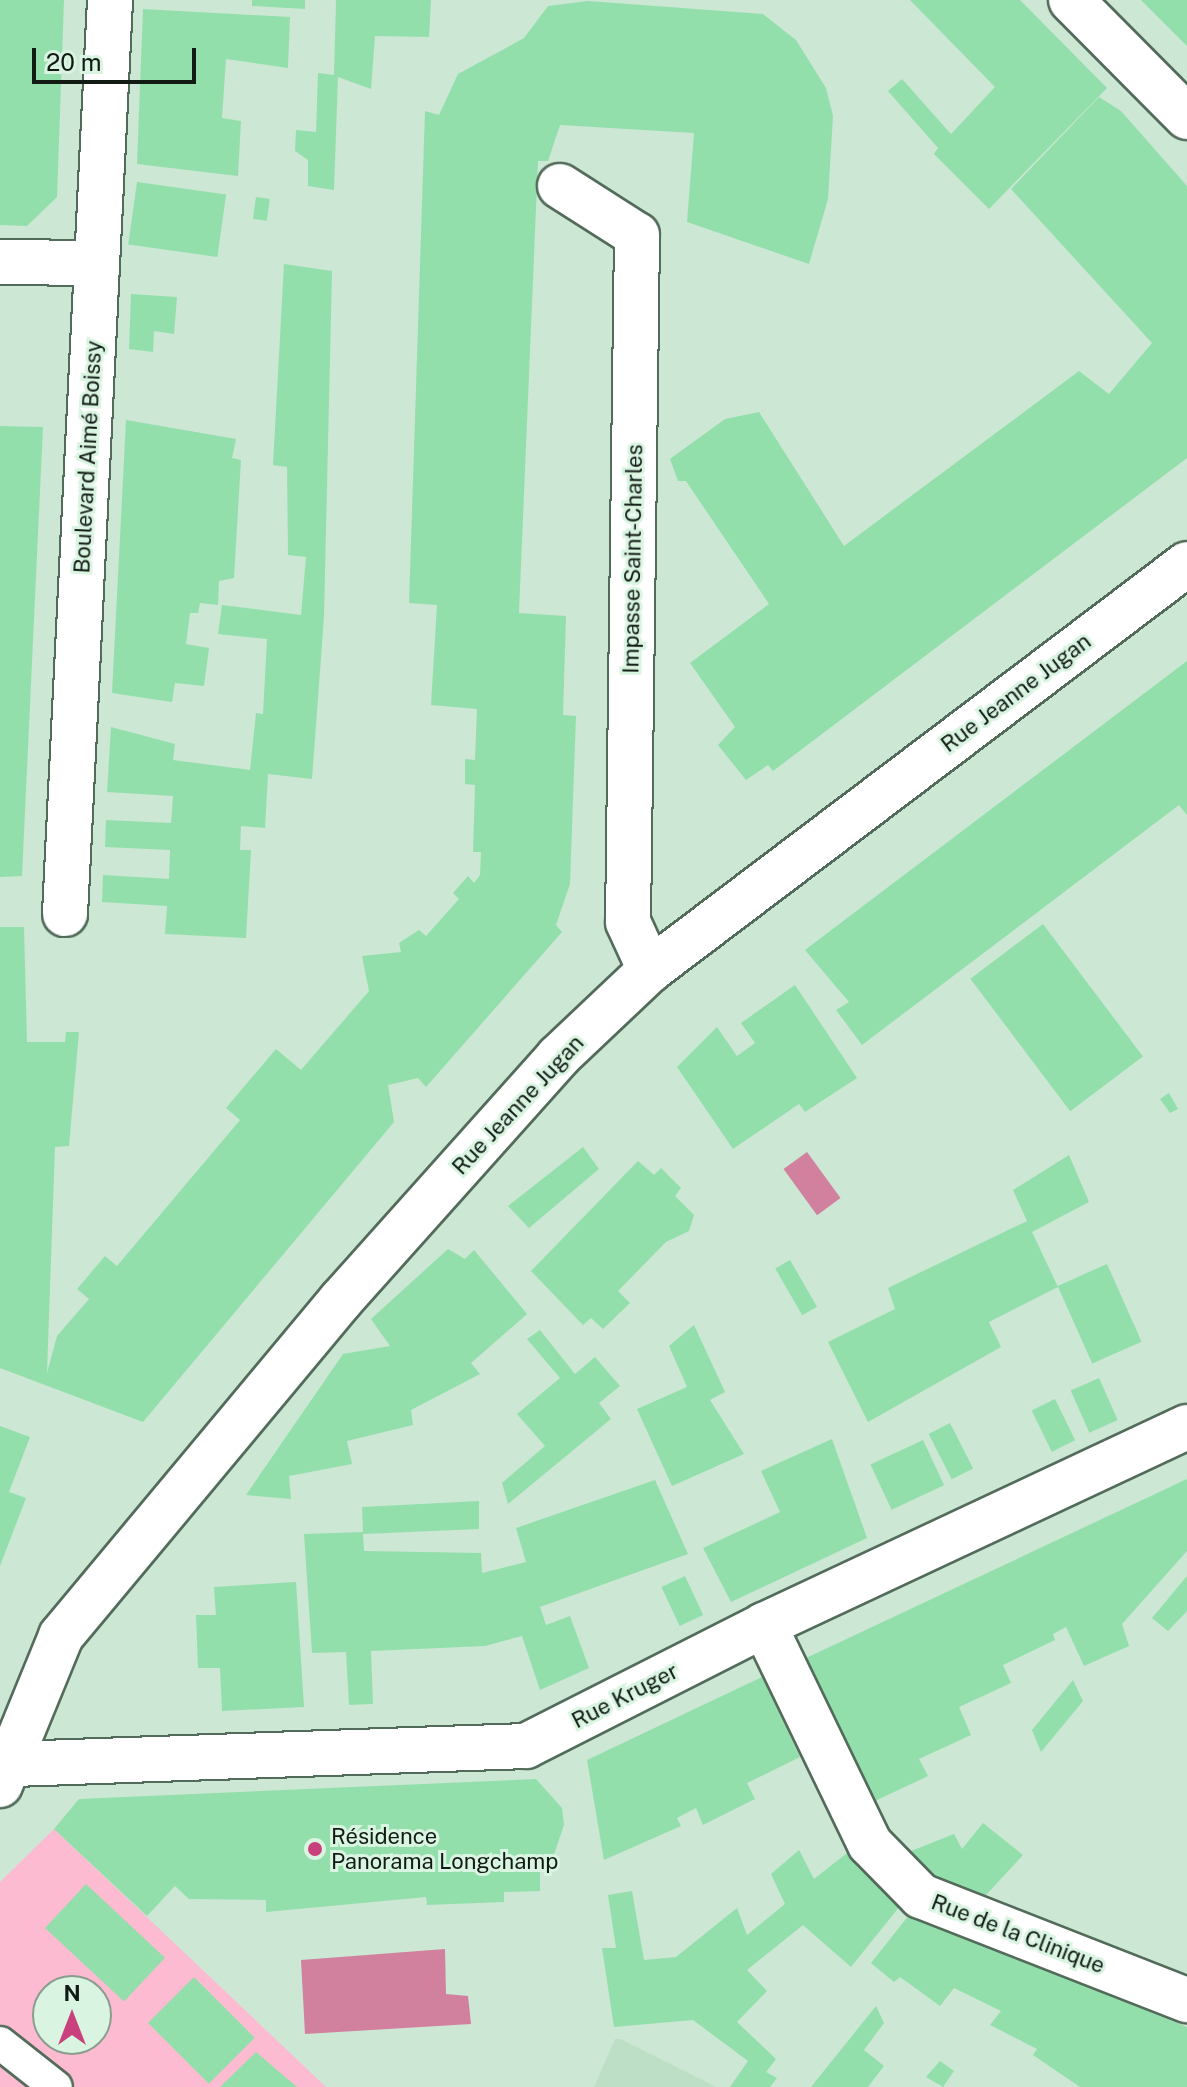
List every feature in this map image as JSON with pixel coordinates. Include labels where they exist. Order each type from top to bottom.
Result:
[{"type":"street","name":"Boulevard Aimé Boissy","points":[[65,914],[110,0]]},
{"type":"street","points":[[1071,0],[1187,117]]},
{"type":"street","name":"Impasse Saint-Charles","points":[[560,186],[637,235],[628,922],[650,970]]},
{"type":"street","points":[[0,262],[97,263]]},
{"type":"street","name":"Rue Jeanne Jugan","points":[[7,1774],[61,1636],[341,1300],[558,1057],[650,970],[1187,564]]},
{"type":"street","name":"Rue Kruger","points":[[7,1774],[526,1746],[764,1625],[1187,1427]]},
{"type":"street","name":"Rue de la Clinique","points":[[764,1625],[870,1844],[921,1896],[1187,2000]]},
{"type":"lane","points":[[0,2043],[56,2087]]},
{"type":"shaded area","points":[[807,1152],[841,1198],[817,1215],[784,1169]]},
{"type":"shaded area","points":[[54,1829],[326,2087],[0,2087],[0,1882]]},
{"type":"shaded area","points":[[445,1949],[446,1994],[468,1996],[471,2024],[305,2034],[301,1960]]},
{"type":"shaded area","points":[[615,2039],[620,2039],[716,2087],[594,2087]]},
{"type":"building","points":[[0,0],[64,0],[57,197],[27,226],[0,225]]},
{"type":"building","points":[[252,0],[305,0],[305,9],[252,6]]},
{"type":"building","points":[[336,0],[431,0],[429,37],[375,36],[371,89],[338,77],[334,190],[308,186],[308,160],[295,151],[296,130],[316,132],[318,73],[334,75]]},
{"type":"building","points":[[910,0],[1020,0],[1107,88],[989,209],[934,154],[938,148],[888,91],[902,79],[951,134],[995,87]]},
{"type":"building","points":[[1141,0],[1187,0],[1187,46]]},
{"type":"building","points":[[588,1],[763,14],[796,40],[826,88],[833,116],[828,199],[809,264],[687,222],[694,133],[560,125],[548,161],[538,161],[519,613],[566,616],[563,715],[576,716],[570,884],[556,925],[562,932],[426,1087],[418,1078],[388,1085],[394,1122],[143,1422],[0,1368],[0,927],[24,927],[27,1042],[65,1042],[66,1032],[79,1032],[69,1146],[55,1147],[47,1373],[57,1336],[89,1299],[77,1289],[105,1256],[117,1266],[240,1120],[226,1108],[276,1049],[301,1070],[369,991],[362,956],[401,952],[399,943],[419,930],[426,936],[459,899],[453,893],[468,876],[474,883],[480,875],[481,852],[473,852],[475,785],[465,784],[465,759],[475,760],[477,709],[431,705],[437,605],[409,603],[425,111],[439,115],[458,74],[524,38],[548,6]]},
{"type":"building","points":[[143,9],[290,17],[288,68],[226,59],[222,118],[241,121],[238,176],[137,164]]},
{"type":"building","points":[[1099,97],[1121,111],[1187,186],[1187,458],[773,771],[768,765],[746,780],[718,745],[735,727],[690,663],[769,604],[686,481],[678,481],[670,459],[725,419],[759,412],[844,546],[1079,371],[1109,394],[1152,343],[1011,189]]},
{"type":"building","points":[[137,182],[226,195],[217,257],[128,244]]},
{"type":"building","points":[[256,197],[270,199],[267,221],[253,219]]},
{"type":"building","points":[[284,264],[332,271],[324,617],[312,779],[268,774],[265,828],[241,826],[240,850],[251,850],[246,938],[165,934],[167,906],[102,902],[103,875],[169,879],[170,850],[105,847],[106,820],[171,823],[173,796],[107,792],[111,727],[175,744],[173,760],[250,770],[256,713],[263,714],[267,639],[218,634],[222,605],[301,615],[306,557],[288,555],[287,467],[273,465]]},
{"type":"building","points":[[131,294],[177,297],[174,334],[154,331],[153,352],[129,349]]},
{"type":"building","points":[[126,420],[236,439],[232,458],[241,460],[234,578],[219,581],[218,605],[200,603],[198,613],[190,613],[186,644],[209,648],[204,686],[175,683],[172,702],[112,693]]},
{"type":"building","points":[[0,426],[43,427],[22,876],[0,877]]},
{"type":"building","points":[[1187,661],[1187,815],[1179,805],[862,1045],[836,1010],[849,1002],[805,950]]},
{"type":"building","points":[[1043,924],[1143,1057],[1070,1111],[970,979]]},
{"type":"building","points":[[795,985],[857,1078],[805,1112],[799,1104],[733,1149],[677,1067],[717,1027],[737,1056],[755,1043],[741,1023]]},
{"type":"building","points":[[1169,1093],[1178,1109],[1170,1113],[1160,1099]]},
{"type":"building","points":[[583,1147],[599,1169],[529,1228],[508,1206]]},
{"type":"building","points":[[1069,1155],[1089,1202],[1032,1232],[1058,1287],[989,1322],[1001,1347],[868,1422],[828,1342],[895,1309],[888,1288],[1027,1221],[1013,1190]]},
{"type":"building","points":[[638,1161],[654,1175],[661,1168],[681,1188],[675,1196],[694,1215],[689,1231],[666,1242],[618,1291],[630,1303],[603,1329],[591,1318],[583,1325],[531,1271]]},
{"type":"building","points":[[448,1249],[465,1259],[474,1250],[527,1314],[471,1363],[480,1374],[411,1410],[413,1425],[347,1441],[352,1464],[289,1476],[291,1499],[246,1495],[343,1354],[390,1346],[371,1319]]},
{"type":"building","points":[[790,1260],[817,1307],[802,1315],[775,1268]]},
{"type":"building","points":[[1107,1264],[1142,1342],[1092,1364],[1058,1286]]},
{"type":"building","points":[[694,1325],[725,1392],[710,1400],[744,1454],[672,1486],[637,1409],[687,1387],[669,1346]]},
{"type":"building","points":[[540,1330],[575,1374],[595,1357],[620,1386],[599,1403],[611,1419],[508,1504],[502,1483],[545,1446],[517,1414],[560,1378],[527,1339]]},
{"type":"building","points":[[1099,1378],[1118,1420],[1089,1433],[1071,1391]]},
{"type":"building","points":[[1055,1399],[1075,1440],[1052,1452],[1032,1410]]},
{"type":"building","points":[[950,1423],[973,1468],[952,1479],[929,1434]]},
{"type":"building","points":[[0,1426],[30,1437],[9,1492],[26,1498],[0,1566]]},
{"type":"building","points":[[832,1439],[867,1538],[731,1602],[703,1548],[780,1512],[761,1471]]},
{"type":"building","points":[[923,1440],[944,1485],[892,1510],[870,1465]]},
{"type":"building","points":[[1187,1479],[1187,1551],[1122,1624],[1129,1646],[1084,1666],[1066,1627],[1053,1634],[1055,1640],[1003,1665],[1011,1683],[959,1707],[971,1735],[919,1759],[928,1776],[875,1801],[806,1658]]},
{"type":"building","points":[[655,1480],[688,1554],[540,1607],[546,1625],[570,1616],[589,1668],[540,1690],[522,1636],[485,1646],[371,1651],[373,1704],[349,1705],[346,1652],[312,1653],[304,1534],[363,1532],[362,1507],[479,1501],[479,1529],[363,1534],[364,1551],[481,1553],[482,1573],[526,1562],[516,1528]]},
{"type":"building","points":[[685,1576],[703,1615],[680,1626],[661,1587]]},
{"type":"building","points":[[1187,1576],[1187,1611],[1168,1631],[1152,1618]]},
{"type":"building","points":[[296,1582],[304,1707],[222,1711],[220,1668],[198,1668],[196,1615],[216,1615],[214,1587]]},
{"type":"building","points":[[762,1677],[800,1757],[747,1783],[755,1799],[703,1825],[696,1808],[677,1818],[681,1826],[604,1860],[587,1760]]},
{"type":"building","points":[[1073,1680],[1083,1701],[1041,1752],[1032,1730]]},
{"type":"building","name":"Résidence Panorama Longchamp","points":[[536,1779],[562,1808],[564,1825],[549,1869],[540,1869],[540,1891],[504,1892],[504,1902],[427,1905],[426,1897],[266,1912],[266,1900],[189,1899],[175,1886],[147,1916],[54,1829],[79,1799]]},
{"type":"building","points":[[983,1823],[1023,1855],[985,1896],[938,1878],[911,1851],[954,1834],[962,1849]]},
{"type":"building","points":[[799,1850],[814,1879],[847,1853],[900,1906],[851,1967],[803,1925],[747,1970],[767,1991],[737,2022],[776,2059],[766,2072],[777,2078],[770,2087],[730,2087],[748,2061],[693,2020],[614,2027],[602,1948],[616,1948],[608,1895],[632,1891],[644,1960],[676,1957],[737,1908],[747,1935],[785,1904],[771,1874]]},
{"type":"building","points":[[86,1884],[165,1958],[124,2002],[112,1990],[112,1975],[96,1975],[45,1928]]},
{"type":"building","points":[[909,1915],[1187,2027],[1187,2087],[1080,2087],[1033,2055],[1037,2049],[990,2025],[1001,2011],[954,1988],[940,2006],[900,1977],[894,1982],[871,1963]]},
{"type":"building","points":[[194,1977],[255,2038],[209,2084],[148,2023]]},
{"type":"building","points":[[876,2006],[884,2023],[864,2050],[884,2066],[868,2087],[811,2087]]},
{"type":"building","points":[[256,2052],[297,2087],[220,2087]]},
{"type":"building","points":[[940,2061],[954,2071],[943,2087],[926,2077]]},
{"type":"place","name":"Résidence Panorama Longchamp","points":[[315,1849]]}]
